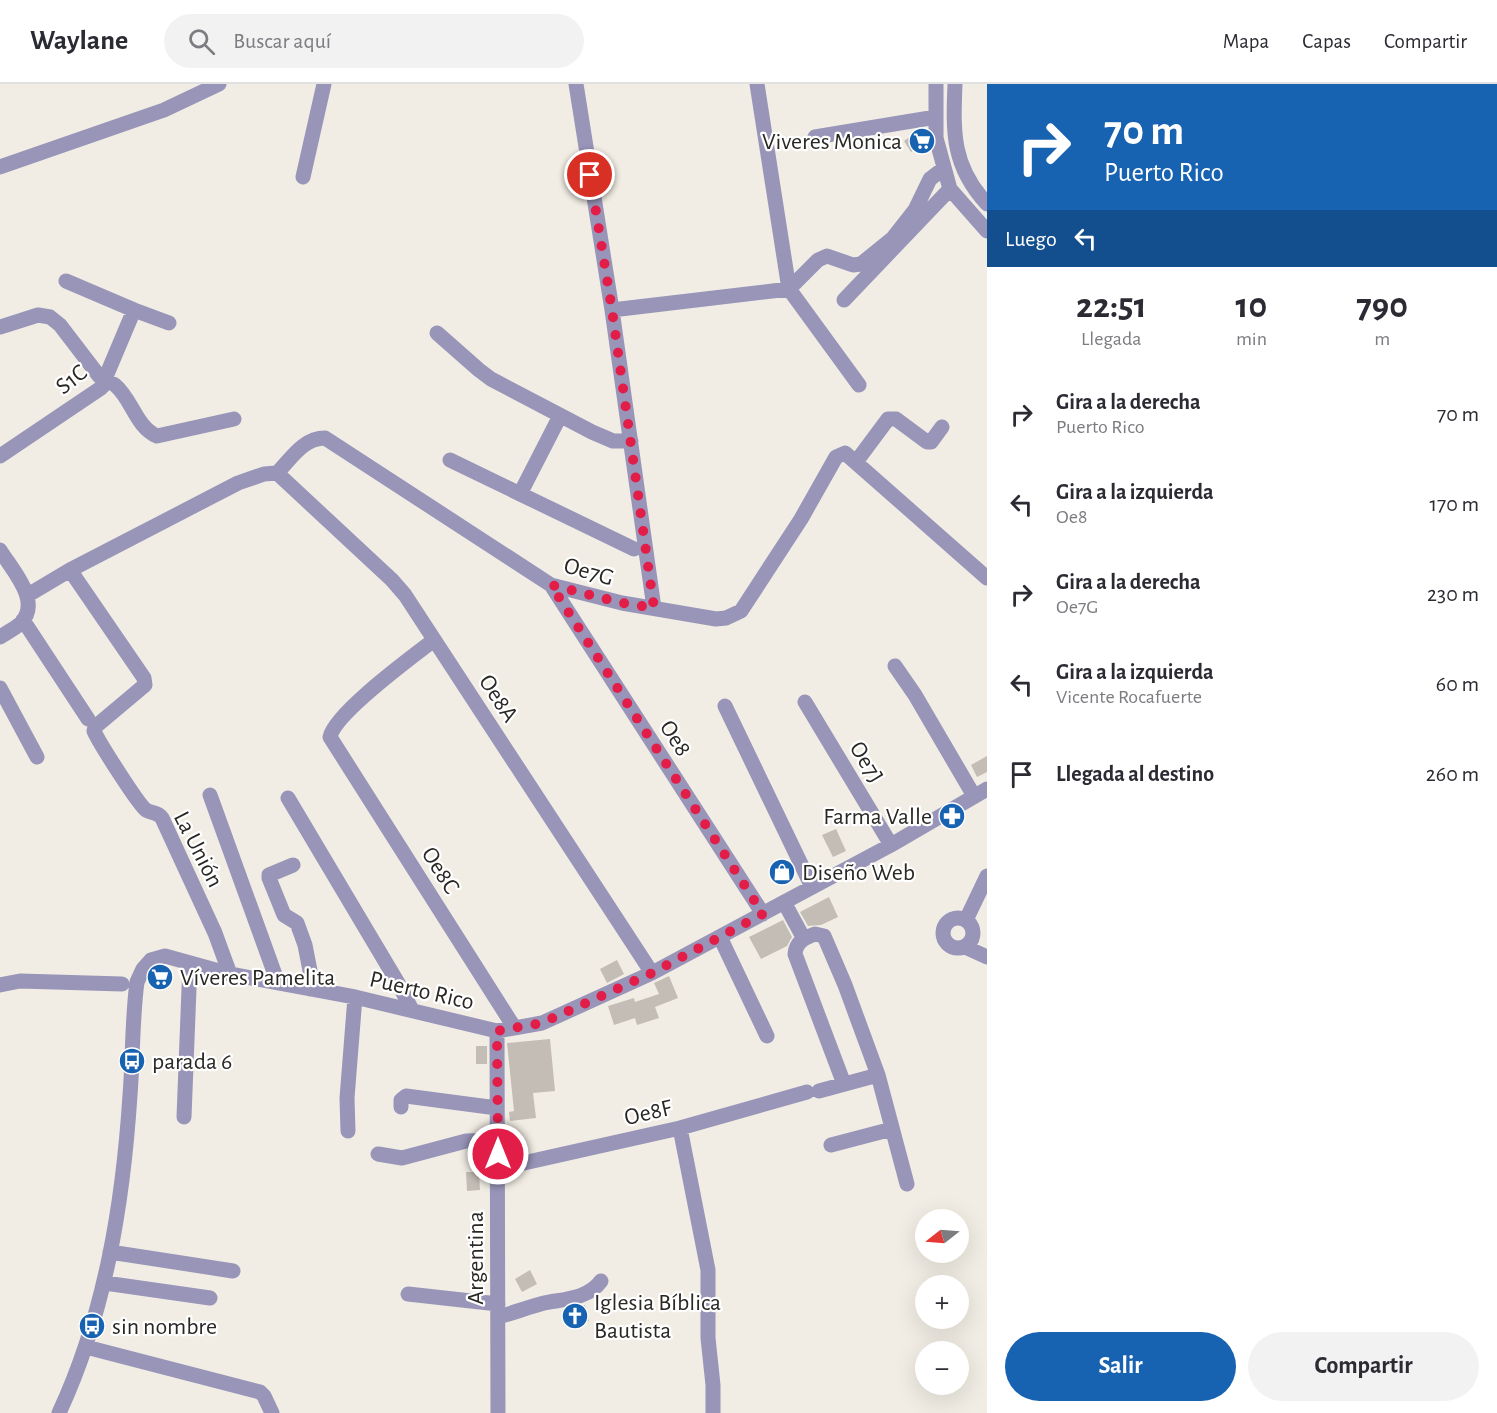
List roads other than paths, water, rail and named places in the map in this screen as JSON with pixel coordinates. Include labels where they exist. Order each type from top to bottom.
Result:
[{"type":"street","points":[[0,167],[164,110],[219,84]]},
{"type":"street","points":[[303,177],[324,84]]},
{"type":"street","points":[[576,84],[612,310],[654,608]]},
{"type":"street","points":[[757,84],[789,289],[859,385]]},
{"type":"street","points":[[936,84],[936,138],[943,169],[950,189],[987,231]]},
{"type":"street","points":[[955,84],[954,123],[958,158],[972,188],[987,204]]},
{"type":"street","points":[[815,138],[936,117]]},
{"type":"street","points":[[612,310],[789,289],[822,257],[831,257],[857,266],[892,238],[915,210],[930,179],[943,169]]},
{"type":"street","points":[[844,300],[950,189]]},
{"type":"street","points":[[66,281],[170,323]]},
{"type":"street","name":"S1C","points":[[0,456],[101,388],[106,382],[107,374],[134,310]]},
{"type":"street","points":[[0,327],[38,315],[50,317],[60,325],[106,382],[115,385],[148,430],[157,436],[234,419]]},
{"type":"street","points":[[437,333],[485,375],[608,439],[631,441]]},
{"type":"street","points":[[520,494],[560,416]]},
{"type":"street","points":[[942,427],[929,442],[896,419],[888,419],[856,462],[987,578]]},
{"type":"street","name":"Oe7G","points":[[277,473],[304,444],[317,438],[325,438],[551,585],[622,603],[716,619],[726,618],[741,611],[801,519],[836,457],[840,454],[847,454],[856,462]]},
{"type":"street","points":[[450,460],[634,549]]},
{"type":"street","points":[[28,595],[70,570],[238,483],[264,474],[277,473]]},
{"type":"street","name":"Oe8A","points":[[277,473],[400,589],[652,973]]},
{"type":"street","points":[[0,550],[28,595],[29,605],[23,620],[0,637]]},
{"type":"street","name":"La Unión","points":[[70,570],[144,678],[145,685],[94,730],[119,773],[145,810],[159,814],[162,819],[215,933],[230,974]]},
{"type":"street","name":"Oe8","points":[[551,585],[763,914]]},
{"type":"street","points":[[23,620],[88,719]]},
{"type":"street","name":"Oe8C","points":[[434,640],[395,670],[348,712],[331,732],[330,737],[514,1027]]},
{"type":"street","points":[[895,666],[981,792]]},
{"type":"street","points":[[0,688],[37,757]]},
{"type":"street","name":"Oe7J","points":[[806,702],[891,845]]},
{"type":"street","points":[[725,706],[812,887]]},
{"type":"street","name":"Puerto Rico","points":[[59,1412],[86,1347],[105,1283],[127,1138],[136,982],[142,969],[158,957],[165,956],[230,974],[355,997],[497,1031],[542,1023],[652,973],[891,845],[981,792]]},
{"type":"street","points":[[210,795],[278,983]]},
{"type":"street","points":[[288,798],[412,1010]]},
{"type":"street","points":[[293,865],[269,875],[269,878],[284,915],[297,922],[305,945],[312,981],[310,989]]},
{"type":"street","points":[[965,947],[972,940],[976,930],[987,876]]},
{"type":"street","points":[[784,902],[804,939]]},
{"type":"street","points":[[976,930],[954,919],[949,922],[944,933],[945,939],[953,948],[965,947],[987,957]]},
{"type":"street","points":[[844,1084],[795,954],[797,944],[815,934],[824,936],[845,985],[878,1075],[907,1184]]},
{"type":"street","points":[[720,937],[767,1036]]},
{"type":"street","points":[[184,1118],[190,963]]},
{"type":"street","points":[[0,986],[20,981],[122,984]]},
{"type":"street","points":[[348,1131],[347,1098],[355,997]]},
{"type":"street","name":"Argentina","points":[[497,1031],[498,1413]]},
{"type":"street","name":"Oe8F","points":[[497,1169],[680,1128],[878,1075]]},
{"type":"street","points":[[401,1107],[401,1100],[406,1096],[497,1108]]},
{"type":"street","points":[[680,1128],[708,1270],[708,1338],[713,1385],[712,1413]]},
{"type":"street","points":[[831,1144],[892,1129]]},
{"type":"street","points":[[378,1154],[402,1158],[466,1141],[498,1140]]},
{"type":"street","points":[[110,1252],[234,1271]]},
{"type":"street","points":[[408,1294],[498,1311],[586,1294],[596,1289],[601,1281]]},
{"type":"street","points":[[105,1283],[210,1298]]},
{"type":"street","points":[[86,1347],[260,1392],[272,1413]]},
{"type":"place","name":"Viveres Monica","points":[[922,141]]},
{"type":"place","name":"Farma Valle","points":[[952,816]]},
{"type":"place","name":"Diseño Web","points":[[782,872]]},
{"type":"place","name":"Víveres Pamelita","points":[[160,977]]},
{"type":"place","name":"parada 6","points":[[132,1061]]},
{"type":"place","name":"Iglesia Bíblica Bautista","points":[[575,1316]]},
{"type":"place","name":"sin nombre","points":[[92,1326]]}]
